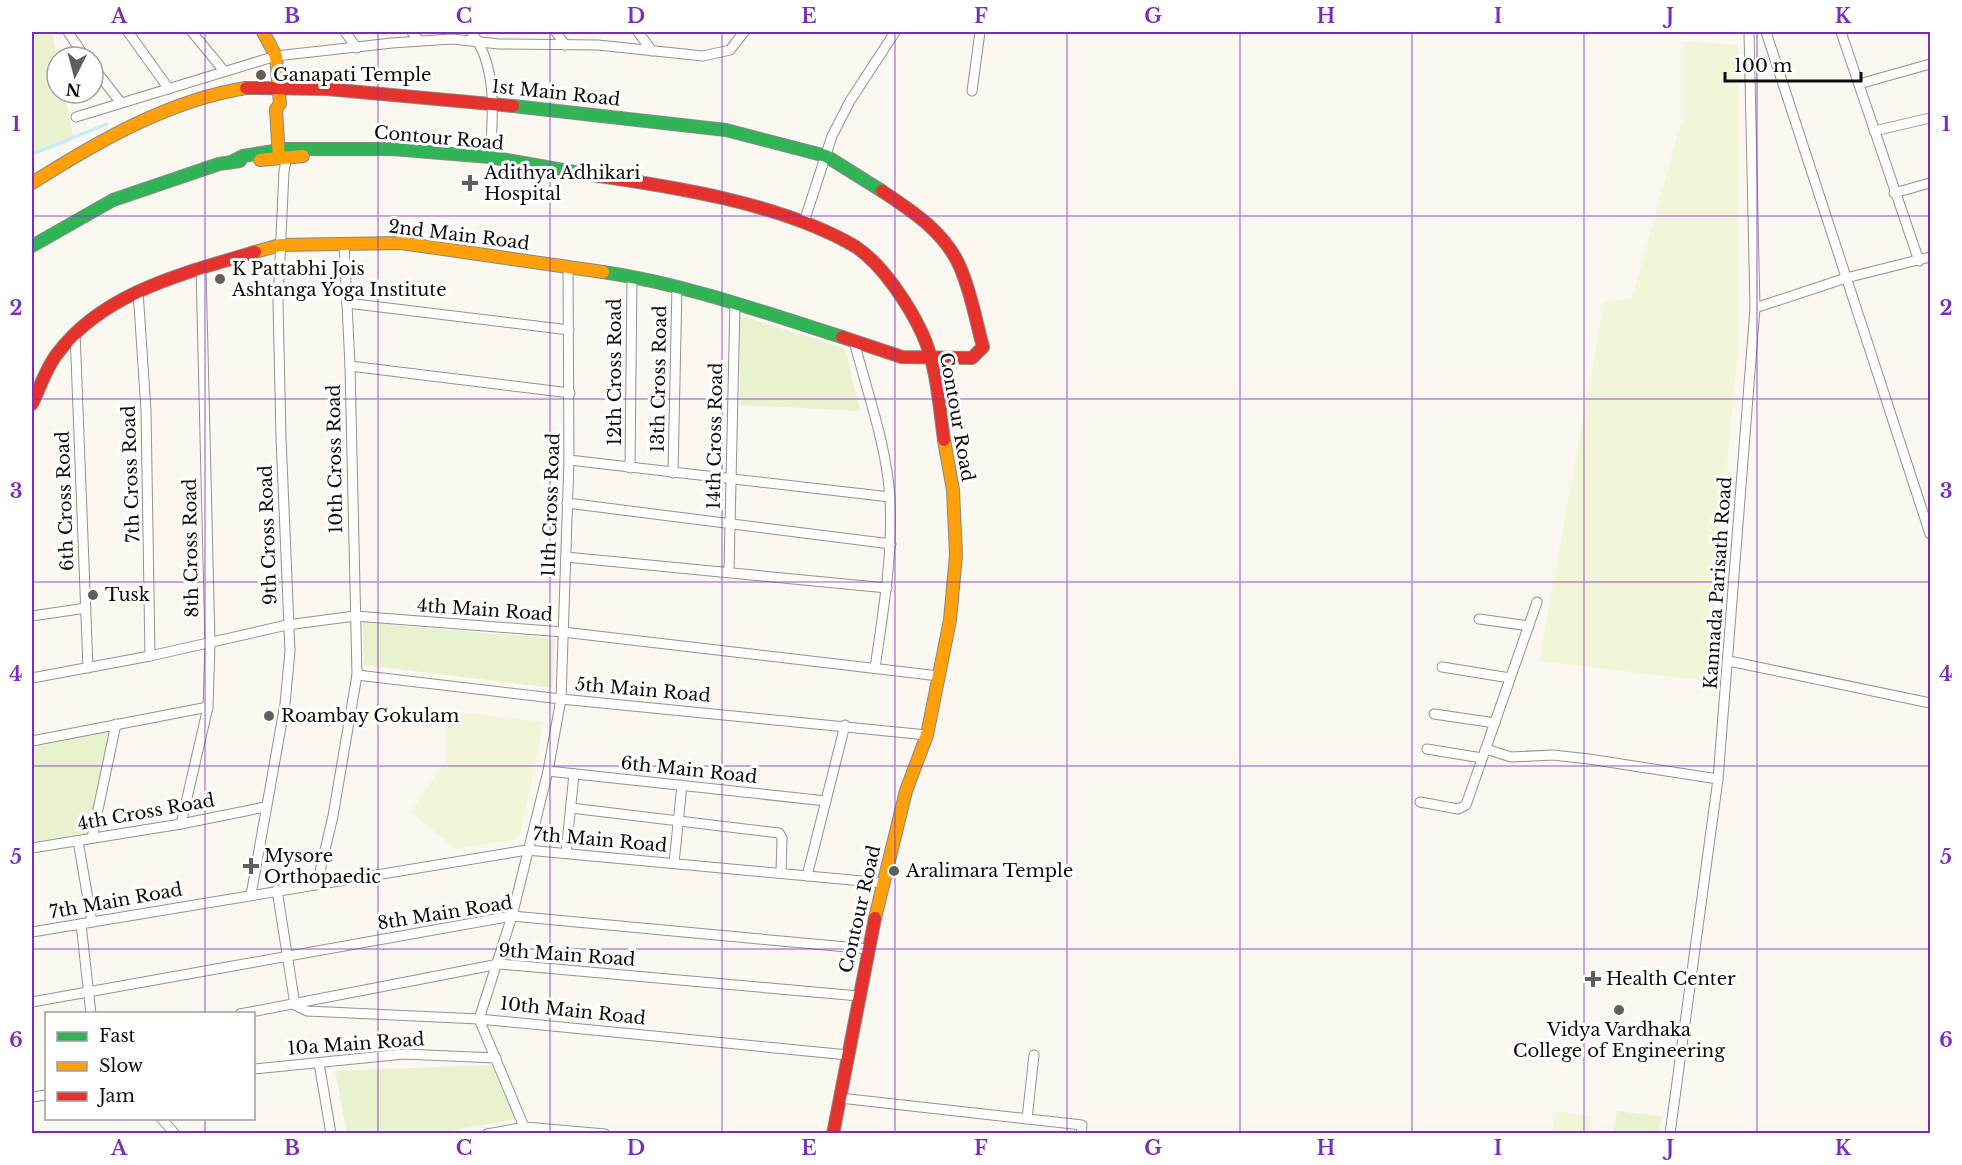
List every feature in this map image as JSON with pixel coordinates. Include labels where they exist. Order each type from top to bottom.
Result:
[{"type":"street","points":[[128,32],[169,89]]},
{"type":"street","points":[[192,32],[224,71]]},
{"type":"street","points":[[263,32],[276,56],[280,104],[276,109],[282,154]]},
{"type":"street","points":[[345,32],[357,48]]},
{"type":"street","points":[[412,32],[419,41]]},
{"type":"street","points":[[471,32],[480,42],[494,104],[490,157]]},
{"type":"street","points":[[556,32],[565,45]]},
{"type":"street","points":[[638,32],[652,51]]},
{"type":"street","points":[[75,117],[276,56],[452,39],[480,42],[598,45],[703,56],[730,50],[744,32]]},
{"type":"street","points":[[804,222],[832,136],[850,101],[895,32]]},
{"type":"street","points":[[972,91],[980,32]]},
{"type":"street","name":"Kannada Parisath Road","points":[[1670,1134],[1718,779],[1755,308],[1749,32]]},
{"type":"street","points":[[1766,32],[1930,534]]},
{"type":"street","points":[[1845,32],[1858,84],[1919,261]]},
{"type":"street","points":[[1858,84],[1930,64]]},
{"type":"street","points":[[105,82],[121,103]]},
{"type":"street","name":"1st Main Road","points":[[32,183],[89,147],[147,119],[228,91],[279,87],[494,104],[726,130],[826,156],[919,215],[937,233],[960,266],[983,347],[972,358],[930,358]]},
{"type":"street","points":[[1874,131],[1930,118]]},
{"type":"street","name":"Contour Road","points":[[32,244],[113,200],[233,160],[319,147],[327,150],[392,149],[490,157],[529,166],[680,188],[804,222],[857,248],[883,270],[922,333],[930,358],[953,490],[956,555],[950,620],[927,735],[906,790],[868,950],[833,1134]]},
{"type":"street","name":"9th Cross Road","points":[[251,895],[285,704],[290,651],[287,625],[280,426],[280,245],[284,171],[282,154]]},
{"type":"street","points":[[1894,193],[1930,183]]},
{"type":"street","name":"10th Cross Road","points":[[317,884],[333,816],[357,675],[350,366],[344,243]]},
{"type":"street","name":"2nd Main Road","points":[[32,404],[55,356],[75,332],[104,309],[138,291],[201,268],[280,245],[401,243],[568,269],[632,276],[735,302],[902,357],[930,358]]},
{"type":"street","points":[[1755,308],[1846,278],[1930,257]]},
{"type":"street","name":"8th Cross Road","points":[[181,824],[208,707],[210,644],[201,268]]},
{"type":"street","name":"11th Cross Road","points":[[479,1018],[499,964],[512,916],[548,771],[561,699],[569,460],[568,269]]},
{"type":"street","name":"12th Cross Road","points":[[630,468],[632,276]]},
{"type":"street","name":"13th Cross Road","points":[[674,473],[677,286]]},
{"type":"street","name":"7th Cross Road","points":[[138,291],[146,410],[150,656]]},
{"type":"street","name":"14th Cross Road","points":[[729,571],[735,302]]},
{"type":"street","points":[[347,303],[568,330]]},
{"type":"street","name":"6th Cross Road","points":[[75,332],[88,668]]},
{"type":"street","points":[[854,342],[884,457],[890,496],[891,544],[875,668]]},
{"type":"street","points":[[350,366],[570,393]]},
{"type":"street","points":[[569,460],[890,496]]},
{"type":"street","points":[[567,503],[730,526],[891,544]]},
{"type":"street","points":[[566,557],[887,588]]},
{"type":"street","points":[[1420,802],[1462,808],[1495,723],[1537,602]]},
{"type":"street","points":[[32,616],[86,608]]},
{"type":"street","name":"4th Main Road","points":[[32,678],[210,644],[287,625],[355,616],[563,632],[939,676]]},
{"type":"street","points":[[1479,620],[1528,626]]},
{"type":"street","points":[[1729,661],[1930,703]]},
{"type":"street","points":[[1442,667],[1510,678]]},
{"type":"street","name":"5th Main Road","points":[[357,675],[561,699],[845,725],[927,735]]},
{"type":"street","points":[[32,741],[208,707]]},
{"type":"street","points":[[1434,714],[1495,723]]},
{"type":"street","points":[[92,838],[116,724]]},
{"type":"street","points":[[807,876],[845,725]]},
{"type":"street","points":[[1427,749],[1511,757],[1553,755],[1718,779]]},
{"type":"street","name":"6th Main Road","points":[[548,771],[826,801]]},
{"type":"street","points":[[566,853],[574,774]]},
{"type":"street","points":[[674,863],[682,785]]},
{"type":"street","name":"4th Cross Road","points":[[32,848],[181,824],[265,807]]},
{"type":"street","points":[[571,808],[678,819],[781,834],[781,873]]},
{"type":"street","points":[[78,841],[92,922]]},
{"type":"street","name":"7th Main Road","points":[[32,932],[527,850],[884,884]]},
{"type":"street","points":[[277,890],[295,1005]]},
{"type":"street","name":"8th Main Road","points":[[32,1002],[512,916],[868,950]]},
{"type":"street","points":[[81,924],[91,1012]]},
{"type":"street","name":"9th Main Road","points":[[252,1012],[499,964],[859,996]]},
{"type":"street","name":"10th Main Road","points":[[295,1005],[307,1011],[479,1018],[848,1055]]},
{"type":"street","points":[[479,1018],[526,1130]]},
{"type":"street","name":"10a Main Road","points":[[255,1069],[404,1054],[496,1058]]},
{"type":"street","points":[[1027,1119],[1034,1054]]},
{"type":"street","points":[[319,1063],[330,1134]]},
{"type":"street","points":[[840,1098],[1082,1125],[1081,1134]]},
{"type":"street","points":[[162,1120],[175,1134]]},
{"type":"street","points":[[487,1134],[526,1130],[605,1134]]},
{"type":"green space","points":[[32,32],[52,32],[55,45],[45,45],[45,105],[67,105],[74,140],[32,156]]},
{"type":"green space","points":[[1683,41],[1738,45],[1739,337],[1707,681],[1539,661],[1604,303],[1632,298],[1683,116]]},
{"type":"green space","points":[[739,315],[845,348],[860,411],[740,405]]},
{"type":"green space","points":[[363,622],[555,639],[552,688],[364,665]]},
{"type":"green space","points":[[444,710],[544,722],[519,839],[455,849],[411,812],[447,758]]},
{"type":"green space","points":[[111,730],[87,834],[32,842],[32,747]]},
{"type":"green space","points":[[491,1065],[516,1119],[440,1133],[347,1133],[335,1071]]},
{"type":"green space","points":[[1556,1111],[1593,1117],[1590,1133],[1552,1133]]},
{"type":"green space","points":[[1617,1111],[1661,1116],[1659,1133],[1613,1133]]},
{"type":"waterway","points":[[32,154],[107,124]]},
{"type":"traffic: fast","points":[[513,106],[726,130],[826,156],[882,191]]},
{"type":"traffic: fast","points":[[233,161],[243,156],[286,149],[392,149],[490,157],[585,174]]},
{"type":"traffic: fast","points":[[32,246],[113,200],[219,164],[240,161]]},
{"type":"traffic: fast","points":[[603,272],[694,291],[842,337]]},
{"type":"traffic: slow","points":[[263,32],[276,56],[280,104],[276,109],[279,158]]},
{"type":"traffic: slow","points":[[32,183],[134,125],[189,102],[246,88]]},
{"type":"traffic: slow","points":[[260,160],[303,156]]},
{"type":"traffic: slow","points":[[255,252],[280,245],[401,243],[603,272]]},
{"type":"traffic: slow","points":[[875,918],[906,791],[927,735],[950,620],[956,555],[953,490],[944,440]]},
{"type":"traffic: jam","points":[[246,88],[327,89],[513,106]]},
{"type":"traffic: jam","points":[[585,174],[725,198],[794,219],[827,232],[866,254],[894,286],[922,333],[934,372],[944,440]]},
{"type":"traffic: jam","points":[[842,337],[902,357],[972,358],[983,347],[967,286],[954,255],[927,223],[882,191]]},
{"type":"traffic: jam","points":[[32,404],[57,354],[76,333],[98,315],[121,300],[174,277],[255,252]]},
{"type":"traffic: jam","points":[[833,1134],[875,918]]},
{"type":"place","name":"Ganapati Temple","points":[[261,75]]},
{"type":"place","name":"Adithya Adhikari Hospital","points":[[470,183]]},
{"type":"place","name":"K Pattabhi Jois Ashtanga Yoga Institute","points":[[220,279]]},
{"type":"place","name":"Tusk","points":[[93,595]]},
{"type":"place","name":"Roambay Gokulam","points":[[269,716]]},
{"type":"place","name":"Mysore Orthopaedic","points":[[251,866]]},
{"type":"place","name":"Aralimara Temple","points":[[894,871]]},
{"type":"place","name":"Health Center","points":[[1593,979]]},
{"type":"place","name":"Vidya Vardhaka College of Engineering","points":[[1619,1010]]}]
